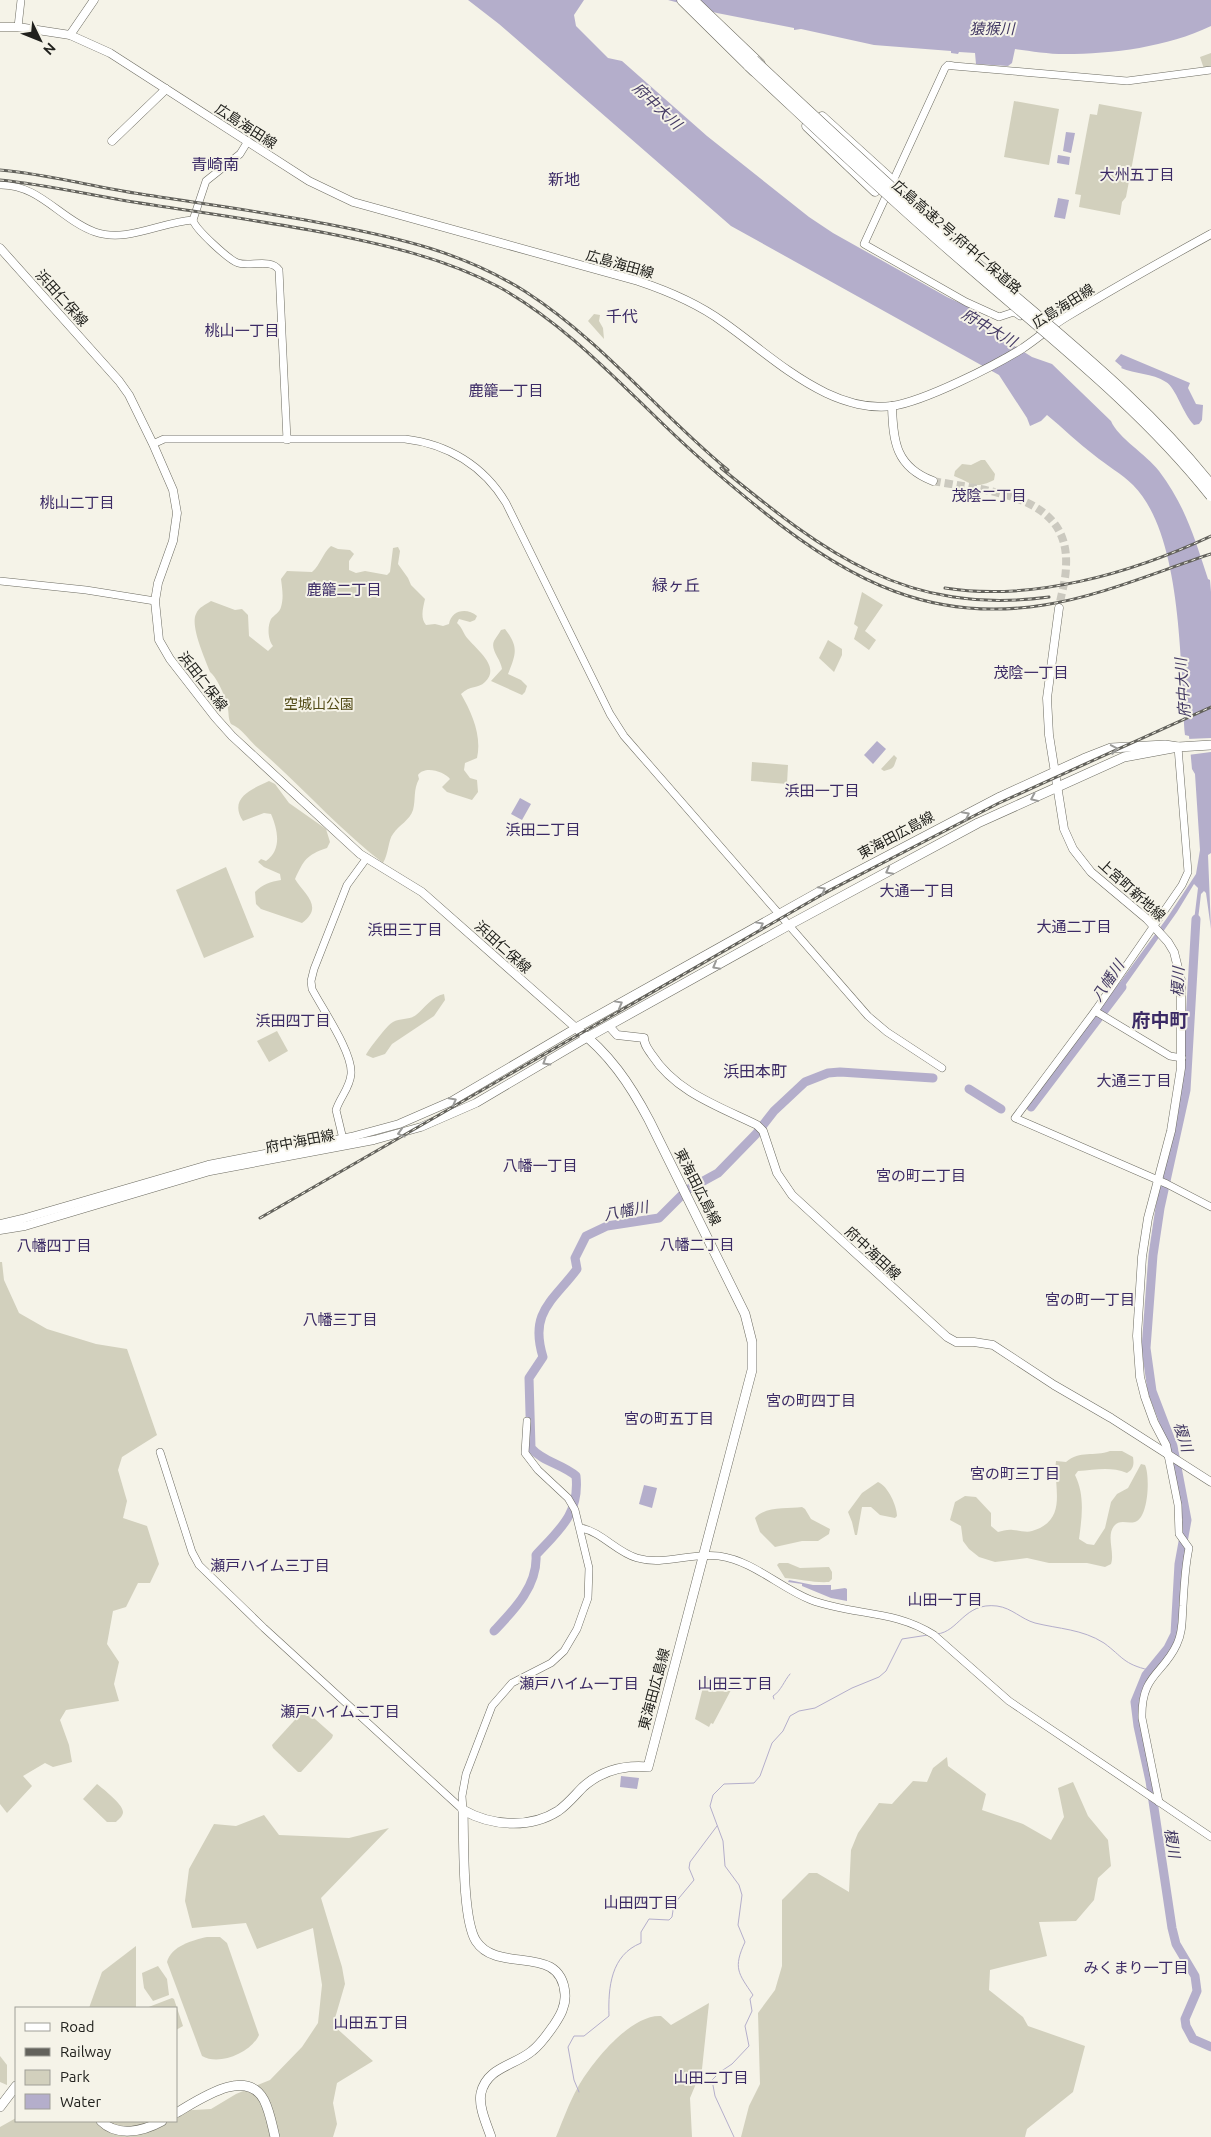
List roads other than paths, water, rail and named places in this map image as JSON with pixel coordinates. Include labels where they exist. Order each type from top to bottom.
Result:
[{"type":"highway","points":[[677,0],[726,38]]},
{"type":"highway","name":"広島高速2号;府中仁保道路","points":[[682,0],[726,38],[920,224],[1124,402],[1178,457],[1211,496]]},
{"type":"highway","points":[[694,0],[726,38]]},
{"type":"highway","points":[[752,63],[841,134],[1020,296]]},
{"type":"highway","points":[[752,63],[828,148],[894,209],[1014,312]]},
{"type":"highway","name":"広島高速2号;府中仁保道路","points":[[752,63],[926,219],[1129,396],[1165,432],[1211,485]]},
{"type":"main road","points":[[70,35],[94,0]]},
{"type":"main road","name":"広島海田線","points":[[0,27],[18,27],[70,35],[110,53],[309,181],[353,202],[631,279],[676,294],[722,320],[773,361],[805,382],[848,401],[892,406],[918,398],[985,368],[1023,348],[1054,325],[1211,234]]},
{"type":"main road","points":[[112,141],[166,89]]},
{"type":"main road","name":"浜田仁保線","points":[[0,248],[119,381],[153,444],[173,490],[177,513],[173,541],[158,583],[155,601],[158,634],[164,651],[215,717],[366,859],[422,892],[576,1028]]},
{"type":"main road","points":[[892,406],[894,436],[902,460],[913,471],[933,481]]},
{"type":"main road","name":"上宮町新地線","points":[[1059,608],[1047,698],[1049,735],[1064,829],[1079,859],[1091,872],[1158,930],[1174,952],[1180,974],[1182,1058],[1171,1131],[1160,1181],[1148,1218],[1142,1258],[1138,1351],[1140,1377],[1145,1397],[1154,1422],[1174,1458]]},
{"type":"main road","name":"東海田広島線","points":[[588,1038],[789,925],[978,823],[1124,757],[1182,746],[1211,744]]},
{"type":"main road","name":"東海田広島線","points":[[462,1810],[476,1816],[512,1824],[536,1821],[558,1811],[590,1782],[605,1773],[621,1768],[648,1767],[751,1377],[753,1356],[751,1335],[745,1314],[721,1263],[635,1094],[618,1069],[576,1028],[919,839],[1055,771],[1111,748],[1182,746]]},
{"type":"main road","name":"府中海田線","points":[[609,1026],[617,1035],[644,1038],[644,1043],[656,1062],[678,1084],[757,1125],[763,1131],[777,1173],[792,1194],[947,1337],[956,1342],[992,1345],[1174,1458]]},
{"type":"main road","name":"府中海田線","points":[[0,1224],[208,1165],[343,1139],[390,1127],[435,1110],[576,1028]]},
{"type":"main road","name":"府中海田線","points":[[0,1230],[25,1226],[210,1171],[374,1140],[421,1127],[476,1104],[588,1038]]},
{"type":"main road","points":[[1174,1458],[1211,1482]]},
{"type":"main road","points":[[462,1810],[468,1908],[474,1939],[494,1957],[536,1961],[548,1966],[558,1975],[565,1993],[562,2012],[543,2041],[526,2056],[492,2074],[485,2083],[480,2095],[491,2137]]},
{"type":"main road","points":[[178,2112],[226,2088],[237,2084],[246,2086],[260,2093],[264,2100],[275,2137]]},
{"type":"main road","points":[[0,2107],[15,2087]]},
{"type":"main road","points":[[102,2122],[106,2128],[122,2135],[140,2131],[160,2122]]},
{"type":"street","points":[[18,27],[20,0]]},
{"type":"street","points":[[1211,70],[1127,81],[946,66],[864,244],[992,315],[998,317],[1014,312],[1140,421],[1211,502]]},
{"type":"street","points":[[248,142],[240,154],[206,181],[193,220],[197,228],[236,263],[274,265],[279,270],[281,275],[286,440]]},
{"type":"street","points":[[0,185],[15,186],[36,194],[67,217],[96,232],[126,234],[193,220]]},
{"type":"street","points":[[1020,296],[1149,411],[1211,479]]},
{"type":"street","points":[[153,444],[164,439],[412,440],[445,449],[464,458],[480,471],[506,503],[610,714],[624,736],[868,1016],[888,1032],[942,1068]]},
{"type":"street","points":[[0,581],[86,590],[155,601]]},
{"type":"street","points":[[1182,746],[1188,872],[1158,930],[1015,1118],[1160,1181],[1211,1207]]},
{"type":"street","points":[[343,1139],[336,1110],[349,1085],[350,1062],[345,1049],[312,989],[311,981],[347,885],[366,859]]},
{"type":"street","points":[[1095,1011],[1170,1056],[1182,1058]]},
{"type":"street","points":[[462,1810],[462,1796],[466,1774],[489,1712],[512,1683],[543,1668],[558,1658],[570,1644],[588,1598],[590,1582],[581,1528],[575,1510],[568,1498],[538,1470],[525,1453],[527,1422]]},
{"type":"street","points":[[160,1452],[192,1552],[199,1565],[264,1628],[462,1810]]},
{"type":"street","points":[[1157,1801],[1142,1718],[1142,1705],[1150,1681],[1170,1657],[1181,1635],[1185,1566],[1189,1548],[1180,1534],[1174,1458]]},
{"type":"street","points":[[581,1528],[598,1534],[626,1554],[643,1559],[660,1560],[704,1555],[736,1560],[810,1599],[824,1604],[886,1615],[920,1627],[939,1640],[1009,1701],[1211,1837]]},
{"type":"water","name":"府中大川","points":[[468,0],[584,0],[574,15],[576,26],[608,58],[622,61],[707,136],[809,217],[833,233],[947,297],[973,309],[989,330],[1032,357],[1052,364],[1111,421],[1120,434],[1159,471],[1168,484],[1183,510],[1208,579],[1210,580],[1211,853],[1208,855],[1211,929],[1206,893],[1204,891],[1201,894],[1197,928],[1193,929],[1198,888],[1194,884],[1177,912],[1117,997],[1112,993],[1167,918],[1196,874],[1200,850],[1195,774],[1192,769],[1189,736],[1185,735],[1180,640],[1176,604],[1162,536],[1149,507],[1129,481],[1088,450],[1047,415],[1041,421],[1030,426],[1027,418],[999,375],[731,226],[499,24]]},
{"type":"water","name":"猿猴川","points":[[668,0],[1211,0],[1211,26],[1158,44],[1121,51],[1065,54],[1015,49],[1012,63],[1008,66],[976,64],[975,53],[959,52],[958,54],[951,53],[951,51],[874,45],[801,29],[794,30],[794,28],[717,13]]},
{"type":"water","points":[[1066,132],[1075,133],[1071,153],[1063,151]]},
{"type":"water","points":[[1058,155],[1070,157],[1069,165],[1057,163]]},
{"type":"water","points":[[1058,198],[1069,200],[1065,219],[1054,217]]},
{"type":"water","points":[[1121,354],[1190,383],[1188,388],[1196,404],[1203,405],[1202,420],[1199,424],[1194,425],[1190,420],[1170,385],[1166,382],[1155,377],[1121,368],[1115,361]]},
{"type":"water","points":[[877,741],[886,749],[873,764],[864,755]]},
{"type":"water","points":[[520,798],[531,804],[522,820],[511,814]]},
{"type":"water","points":[[644,1485],[657,1488],[652,1508],[639,1504]]},
{"type":"water","points":[[789,1580],[813,1585],[831,1585],[831,1590],[845,1588],[847,1589],[847,1601],[831,1598],[802,1586],[802,1584],[788,1582]]},
{"type":"water","points":[[621,1776],[639,1778],[637,1789],[620,1787]]},
{"type":"waterway","name":"榎川","points":[[1196,919],[1186,1090],[1160,1208],[1153,1255],[1146,1348],[1152,1391],[1173,1446],[1187,1520],[1179,1564],[1175,1634],[1168,1648],[1146,1675],[1135,1702],[1138,1726],[1150,1781],[1172,1928],[1176,1944],[1195,1976],[1197,1991],[1185,2019],[1186,2026],[1193,2039],[1211,2047]]},
{"type":"waterway","name":"八幡川","points":[[1031,1107],[1122,987]]},
{"type":"waterway","name":"八幡川","points":[[494,1631],[523,1597],[533,1577],[536,1555],[560,1529],[575,1501],[576,1476],[541,1457],[531,1448],[529,1378],[543,1357],[539,1342],[541,1318],[552,1299],[577,1269],[575,1258],[586,1236],[607,1226],[659,1218],[687,1190],[718,1173],[756,1134],[774,1111],[805,1082],[828,1073],[840,1072],[933,1078]]},
{"type":"waterway","name":"八幡川","points":[[969,1089],[1001,1109]]},
{"type":"waterway","points":[[937,1634],[945,1632],[977,1608],[997,1606],[1035,1623],[1070,1630],[1096,1638],[1128,1663],[1149,1670]]},
{"type":"waterway","points":[[734,2137],[715,2096],[712,2080],[732,2064],[749,2046],[745,2026],[752,2011],[750,1999],[753,1995],[739,1970],[739,1958],[745,1942],[738,1925],[742,1895],[739,1885],[725,1866],[723,1841],[710,1806],[713,1795],[724,1784],[754,1783],[760,1776],[772,1743],[783,1731],[790,1716],[799,1711],[815,1708],[852,1688],[879,1677],[886,1671],[902,1639],[928,1635]]},
{"type":"waterway","points":[[774,1699],[773,1696],[790,1674]]},
{"type":"waterway","points":[[579,2092],[574,2080],[568,2047],[574,2036],[584,2036],[609,2016],[609,1994],[613,1973],[617,1964],[623,1955],[641,1943],[641,1932],[649,1919],[669,1920],[672,1917],[674,1904],[694,1880],[689,1868],[690,1862],[717,1826]]},
{"type":"tunnel","points":[[933,481],[999,493],[1020,500],[1039,510],[1054,523],[1064,542],[1066,566],[1059,608]]},
{"type":"railway","points":[[0,170],[35,174],[123,191],[354,229],[430,248],[478,266],[526,292],[580,332],[728,470]]},
{"type":"railway","points":[[0,180],[261,222],[371,242],[436,260],[478,277],[522,301],[586,350],[676,437],[752,502],[797,537],[829,559],[861,577],[894,591],[929,602],[965,608],[1003,609],[1044,605],[1107,590],[1211,554]]},
{"type":"railway","points":[[721,468],[796,527],[870,572],[910,587],[952,597],[998,600],[1049,597]]},
{"type":"railway","points":[[945,588],[978,591],[1012,591],[1081,581],[1148,562],[1211,536]]},
{"type":"railway","points":[[260,1218],[830,890],[999,803],[1211,707]]},
{"type":"district","name":"青崎南","points":[[215,164]]},
{"type":"district","name":"大州五丁目","points":[[1137,175]]},
{"type":"district","name":"新地","points":[[564,179]]},
{"type":"district","name":"千代","points":[[622,316]]},
{"type":"district","name":"桃山一丁目","points":[[242,331]]},
{"type":"district","name":"鹿籠一丁目","points":[[506,391]]},
{"type":"district","name":"茂陰二丁目","points":[[989,496]]},
{"type":"district","name":"桃山二丁目","points":[[77,503]]},
{"type":"district","name":"緑ヶ丘","points":[[676,585]]},
{"type":"district","name":"鹿籠二丁目","points":[[344,590]]},
{"type":"district","name":"茂陰一丁目","points":[[1031,673]]},
{"type":"district","name":"浜田一丁目","points":[[822,791]]},
{"type":"district","name":"浜田二丁目","points":[[543,830]]},
{"type":"district","name":"大通一丁目","points":[[917,891]]},
{"type":"district","name":"大通二丁目","points":[[1074,927]]},
{"type":"district","name":"浜田三丁目","points":[[405,930]]},
{"type":"district","name":"府中町","points":[[1160,1020]]},
{"type":"district","name":"浜田四丁目","points":[[293,1021]]},
{"type":"district","name":"浜田本町","points":[[755,1071]]},
{"type":"district","name":"大通三丁目","points":[[1134,1081]]},
{"type":"district","name":"八幡一丁目","points":[[540,1166]]},
{"type":"district","name":"宮の町二丁目","points":[[921,1176]]},
{"type":"district","name":"八幡二丁目","points":[[697,1245]]},
{"type":"district","name":"八幡四丁目","points":[[54,1246]]},
{"type":"district","name":"宮の町一丁目","points":[[1090,1300]]},
{"type":"district","name":"八幡三丁目","points":[[340,1320]]},
{"type":"district","name":"宮の町四丁目","points":[[811,1401]]},
{"type":"district","name":"宮の町五丁目","points":[[669,1419]]},
{"type":"district","name":"宮の町三丁目","points":[[1015,1474]]},
{"type":"district","name":"瀬戸ハイム三丁目","points":[[270,1566]]},
{"type":"district","name":"山田一丁目","points":[[945,1600]]},
{"type":"district","name":"瀬戸ハイム一丁目","points":[[579,1684]]},
{"type":"district","name":"山田三丁目","points":[[735,1684]]},
{"type":"district","name":"瀬戸ハイム二丁目","points":[[340,1712]]},
{"type":"district","name":"山田四丁目","points":[[641,1903]]},
{"type":"district","name":"みくまり一丁目","points":[[1136,1968]]},
{"type":"district","name":"山田五丁目","points":[[371,2023]]},
{"type":"district","name":"山田二丁目","points":[[711,2078]]},
{"type":"park label","name":"空城山公園","points":[[319,704]]}]
